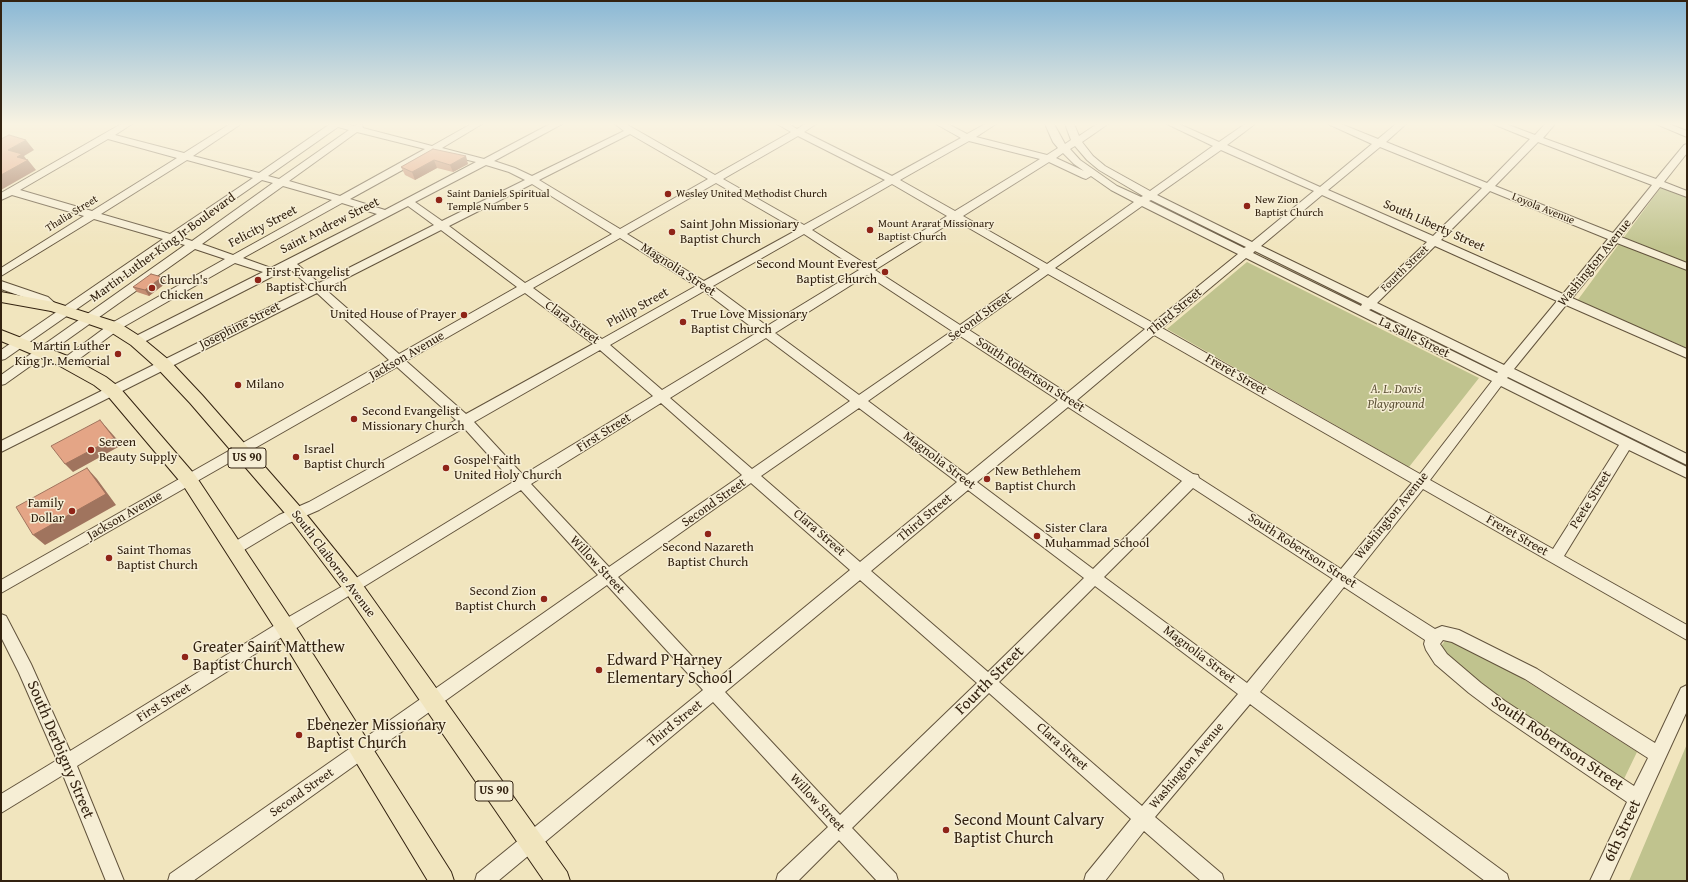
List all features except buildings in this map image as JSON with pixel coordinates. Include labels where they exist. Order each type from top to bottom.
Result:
[{"type":"main road","name":"South Claiborne Avenue","points":[[1,297],[59,309],[114,327],[136,341],[164,365],[241,450],[296,514],[353,587],[558,881]]},
{"type":"main road","points":[[1,335],[43,351],[100,380],[113,391],[189,480],[285,628],[442,881]]},
{"type":"street","points":[[1,197],[56,165]]},
{"type":"street","name":"Thalia Street","points":[[1,273],[172,165]]},
{"type":"street","points":[[216,165],[386,213]]},
{"type":"street","name":"Martin Luther King Jr Boulevard","points":[[1,356],[21,342],[59,309],[172,238],[277,165]]},
{"type":"street","name":"Martin Luther King Jr Boulevard","points":[[1,380],[304,165]]},
{"type":"street","name":"Felicity Street","points":[[66,362],[114,327],[167,296],[405,165]]},
{"type":"street","name":"Saint Andrew Street","points":[[136,341],[480,165]]},
{"type":"street","name":"Magnolia Street","points":[[496,165],[512,170],[532,180],[706,287],[1500,881]]},
{"type":"street","name":"Josephine Street","points":[[1,447],[561,165]]},
{"type":"street","name":"South Robertson Street","points":[[692,165],[805,230],[1434,637],[1432,644],[1434,650],[1441,659],[1475,688],[1498,706],[1638,799]]},
{"type":"street","name":"Jackson Avenue","points":[[1,587],[741,165]]},
{"type":"street","name":"Freret Street","points":[[862,165],[892,180],[1155,329],[1687,633]]},
{"type":"street","name":"Philip Street","points":[[234,549],[284,519],[314,506],[601,344],[706,287],[919,165]]},
{"type":"street","name":"First Street","points":[[1,804],[1037,165]]},
{"type":"street","points":[[1063,165],[1083,175],[1102,180],[1146,199]]},
{"type":"street","points":[[1081,165],[1102,180]]},
{"type":"street","points":[[1099,165],[1146,199]]},
{"type":"street","name":"Second Street","points":[[178,881],[607,577],[860,402],[1193,165]]},
{"type":"street","name":"South Liberty Street","points":[[1263,165],[1687,354]]},
{"type":"street","name":"Third Street","points":[[484,881],[862,571],[1352,165]]},
{"type":"street","name":"Loyola Avenue","points":[[1434,165],[1687,267]]},
{"type":"street","name":"Fourth Street","points":[[1365,308],[1510,165]]},
{"type":"street","points":[[1608,165],[1687,194]]},
{"type":"street","name":"Washington Avenue","points":[[1092,881],[1143,818],[1249,693],[1421,482],[1502,375],[1565,300],[1673,165]]},
{"type":"street","points":[[11,191],[192,244],[272,272]]},
{"type":"street","name":"La Salle Street","points":[[1146,199],[1502,375],[1687,460]]},
{"type":"street","name":"Clara Street","points":[[409,202],[601,344],[1215,881]]},
{"type":"street","name":"Willow Street","points":[[290,263],[465,421],[607,577],[889,881]]},
{"type":"street","name":"South Claiborne Avenue","points":[[1,285],[44,300],[59,309]]},
{"type":"street","name":"La Salle Street","points":[[1502,375],[1627,443],[1687,472]]},
{"type":"street","name":"Peete Street","points":[[1555,558],[1627,443]]},
{"type":"street","name":"Fourth Street","points":[[786,881],[989,682],[1192,479]]},
{"type":"street","name":"South Derbigny Street","points":[[1,621],[25,669],[67,763],[115,881]]},
{"type":"street","points":[[1434,637],[1442,633],[1454,635],[1504,659],[1531,674],[1658,755]]},
{"type":"street","name":"6th Street","points":[[1599,881],[1687,693]]},
{"type":"green space","points":[[1661,187],[1687,197],[1687,348],[1577,301]]},
{"type":"green space","name":"A. L. Davis Playground","points":[[1247,262],[1479,378],[1409,467],[1167,329]]},
{"type":"green space","points":[[1445,641],[1461,644],[1489,657],[1637,752],[1623,781],[1475,681],[1446,657],[1440,647]]},
{"type":"green space","points":[[1687,744],[1687,881],[1629,881]]},
{"type":"place","name":"Wesley United Methodist Church","points":[[668,194]]},
{"type":"place","name":"Saint Daniels Spiritual Temple Number 5","points":[[439,200]]},
{"type":"place","name":"New Zion Baptist Church","points":[[1247,206]]},
{"type":"place","name":"Mount Ararat Missionary Baptist Church","points":[[870,230]]},
{"type":"place","name":"Saint John Missionary Baptist Church","points":[[672,232]]},
{"type":"place","name":"Second Mount Everest Baptist Church","points":[[885,272]]},
{"type":"place","name":"First Evangelist Baptist Church","points":[[258,280]]},
{"type":"place","name":"Church's Chicken","points":[[152,288]]},
{"type":"place","name":"United House of Prayer","points":[[464,315]]},
{"type":"place","name":"True Love Missionary Baptist Church","points":[[683,322]]},
{"type":"place","name":"Martin Luther King Jr. Memorial","points":[[118,354]]},
{"type":"place","name":"Milano","points":[[238,385]]},
{"type":"place","name":"Second Evangelist Missionary Church","points":[[354,419]]},
{"type":"place","name":"Sereen Beauty Supply","points":[[91,450]]},
{"type":"place","name":"Israel Baptist Church","points":[[296,457]]},
{"type":"place","name":"Gospel Faith United Holy Church","points":[[446,468]]},
{"type":"place","name":"New Bethlehem Baptist Church","points":[[987,479]]},
{"type":"place","name":"Family Dollar","points":[[72,511]]},
{"type":"place","name":"Second Nazareth Baptist Church","points":[[708,534]]},
{"type":"place","name":"Sister Clara Muhammad School","points":[[1037,536]]},
{"type":"place","name":"Saint Thomas Baptist Church","points":[[109,558]]},
{"type":"place","name":"Second Zion Baptist Church","points":[[544,599]]},
{"type":"place","name":"Greater Saint Matthew Baptist Church","points":[[185,657]]},
{"type":"place","name":"Edward P Harney Elementary School","points":[[599,670]]},
{"type":"place","name":"Ebenezer Missionary Baptist Church","points":[[299,735]]},
{"type":"place","name":"Second Mount Calvary Baptist Church","points":[[946,830]]}]
